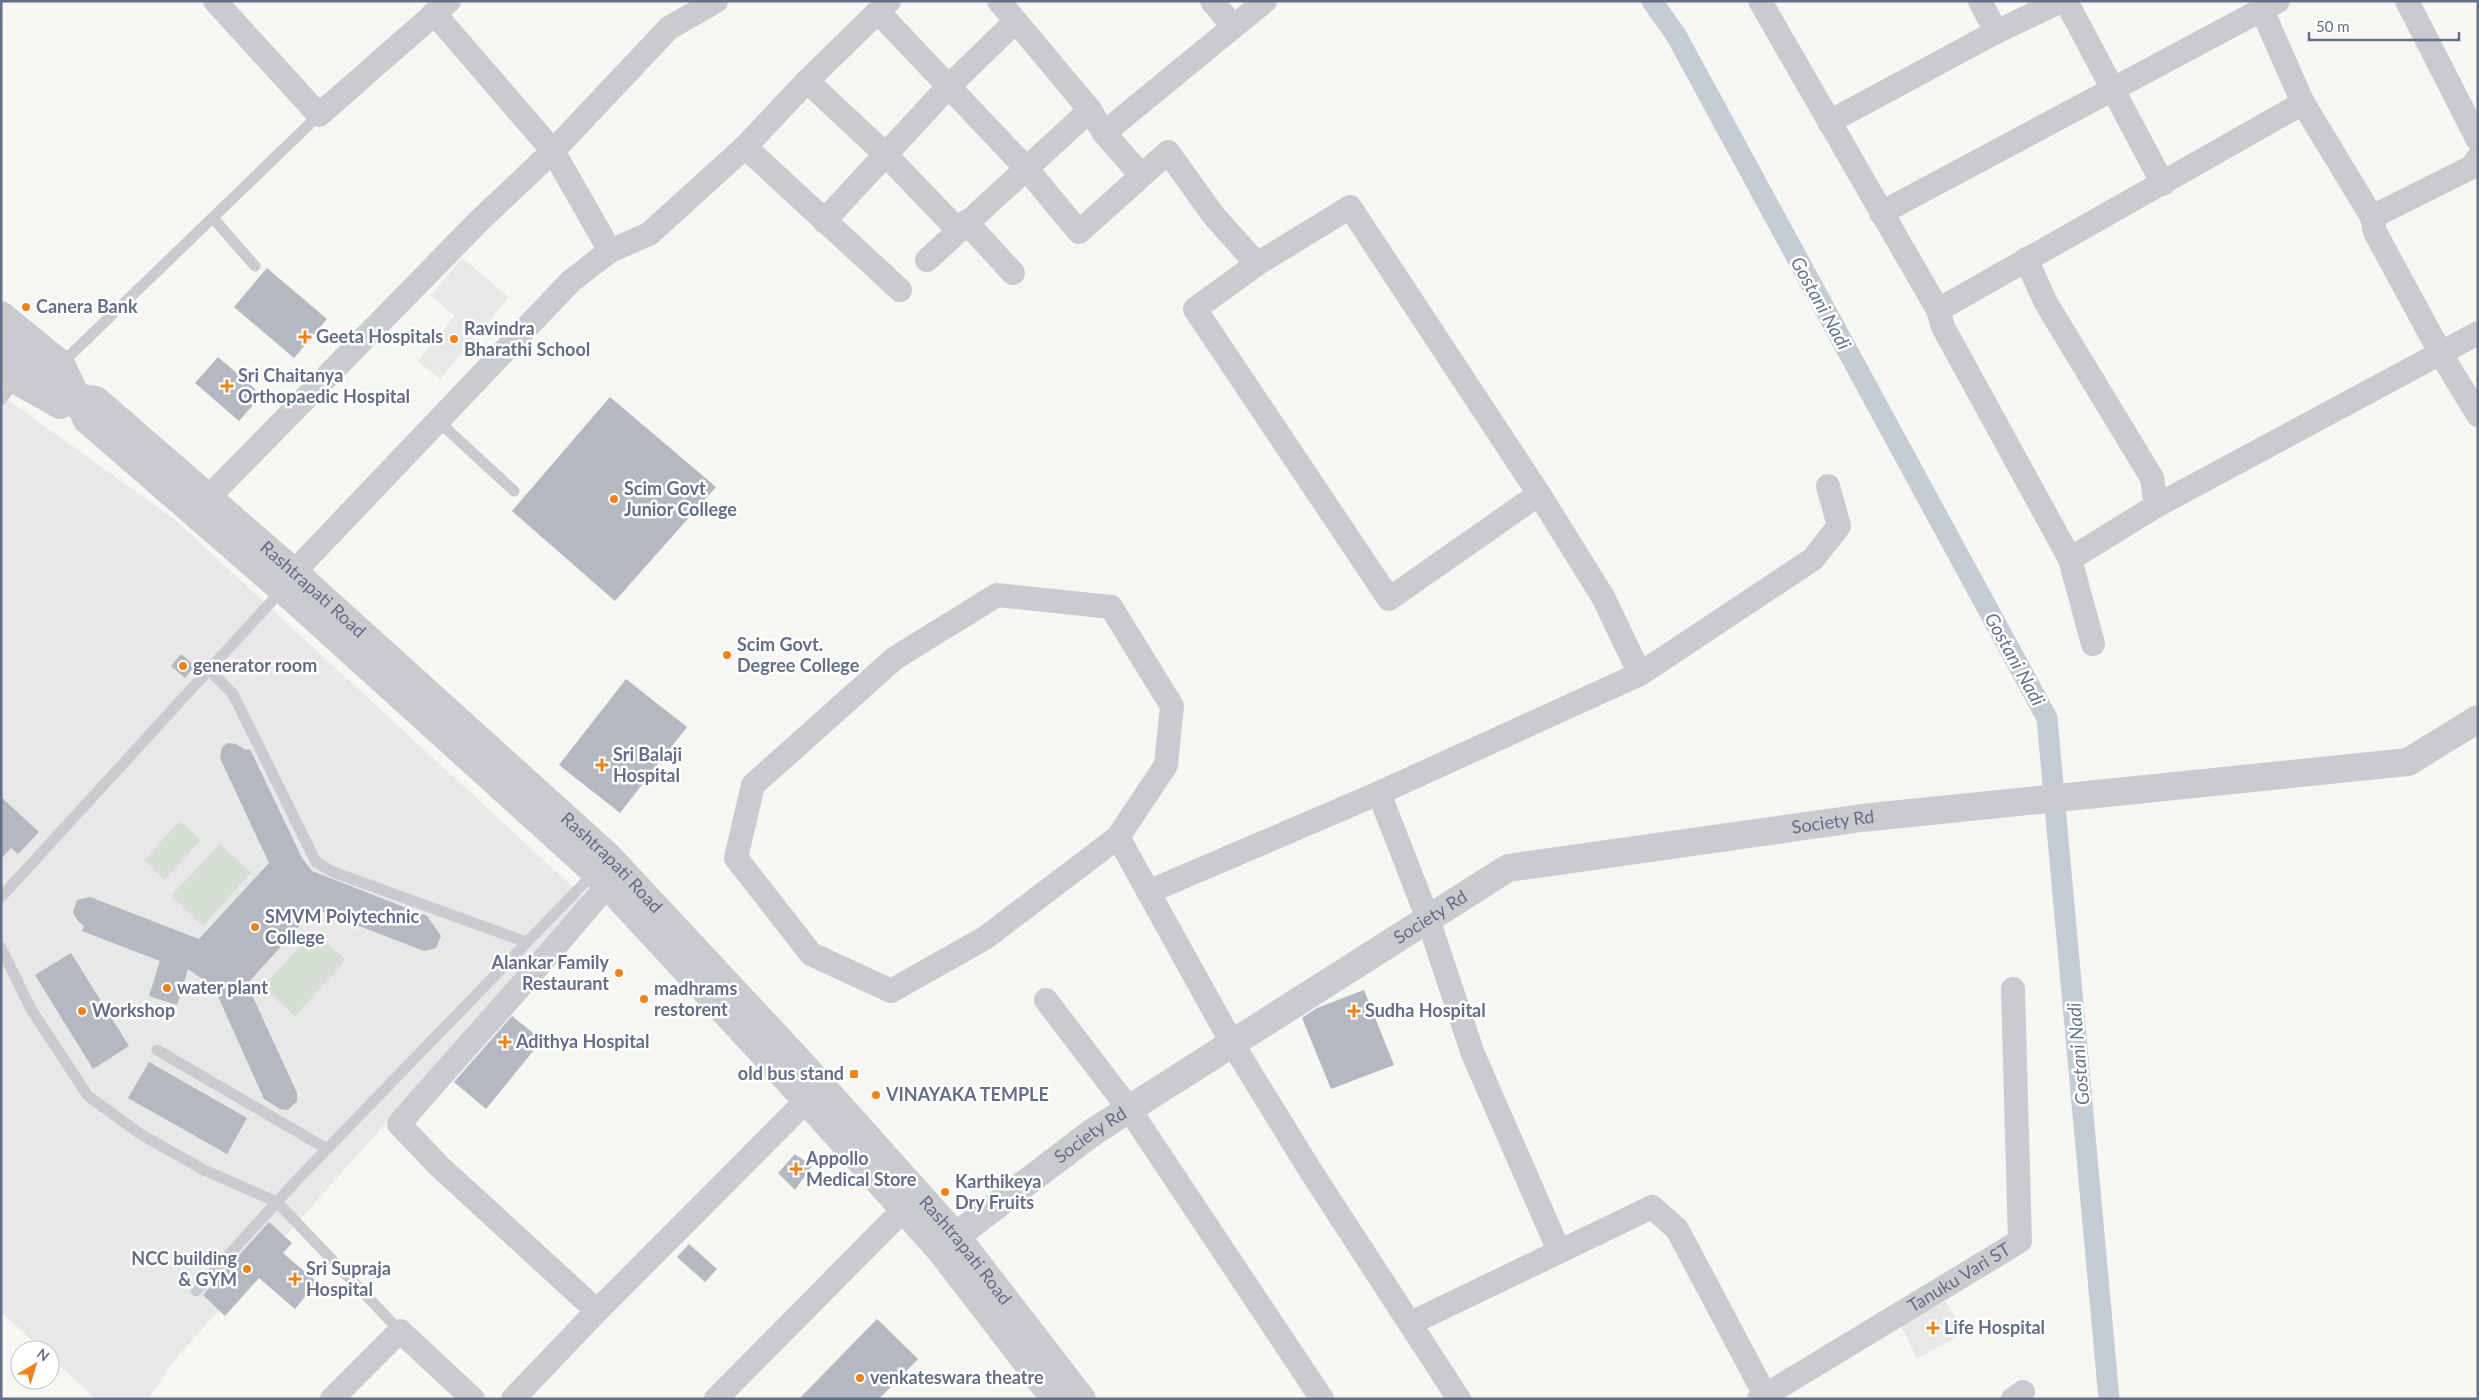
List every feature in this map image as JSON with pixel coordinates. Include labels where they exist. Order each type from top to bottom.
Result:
[{"type":"street","points":[[215,1],[319,115],[441,7],[553,151],[610,251]]},
{"type":"street","points":[[208,498],[479,221],[553,151],[669,28],[716,1]]},
{"type":"street","points":[[999,1],[1090,110],[1104,133],[1141,175]]},
{"type":"street","points":[[1212,1],[1233,26]]},
{"type":"street","points":[[1104,133],[1265,1]]},
{"type":"street","points":[[1760,1],[1938,310],[1943,327],[2070,559],[2093,644]]},
{"type":"street","points":[[1980,1],[1996,32]]},
{"type":"street","points":[[1829,122],[1996,32],[2061,1]]},
{"type":"street","points":[[2066,1],[2163,184]]},
{"type":"street","points":[[2407,1],[2478,140]]},
{"type":"street","points":[[1881,213],[2270,6],[2303,103],[2372,217],[2375,232],[2441,354],[2478,415]]},
{"type":"street","points":[[288,581],[571,281],[610,251],[649,234],[745,147],[807,81],[884,7],[948,87],[1025,167],[1079,232],[1168,152],[1214,216],[1257,264]]},
{"type":"street","points":[[824,220],[948,87],[1015,22]]},
{"type":"street","points":[[807,81],[1013,273]]},
{"type":"street","points":[[1938,310],[2303,103]]},
{"type":"street","points":[[928,260],[1025,167],[1090,110]]},
{"type":"street","points":[[745,147],[900,290]]},
{"type":"street","points":[[2372,217],[2472,167],[2478,158]]},
{"type":"street","points":[[1539,494],[1389,598],[1195,309],[1257,264],[1350,207],[1539,494],[1603,597],[1640,674]]},
{"type":"street","points":[[2026,259],[2046,303],[2152,478],[2156,506]]},
{"type":"street","points":[[1,315],[61,364],[77,397],[60,405],[6,383]]},
{"type":"street","points":[[2070,559],[2156,506],[2478,333]]},
{"type":"street","name":"Rashtrapati Road","points":[[1,342],[77,397],[96,400],[208,498],[288,581],[604,871],[795,1057],[911,1202],[940,1250],[1055,1399]]},
{"type":"street","name":"Rashtrapati Road","points":[[77,397],[87,420],[288,581]]},
{"type":"street","points":[[1148,892],[1379,794],[1640,674],[1813,559],[1839,526],[1828,486]]},
{"type":"street","points":[[997,595],[1111,607],[1172,706],[1166,764],[1118,837],[985,938],[892,991],[811,954],[736,858],[753,785],[895,658],[997,595]]},
{"type":"street","name":"Society Rd","points":[[956,1236],[1093,1132],[1129,1108],[1508,868],[1862,818],[2408,762],[2478,719]]},
{"type":"street","points":[[1379,794],[1428,919],[1473,1054],[1559,1251]]},
{"type":"street","points":[[1118,837],[1232,1044],[1310,1170],[1412,1323],[1459,1399]]},
{"type":"street","points":[[597,1311],[439,1166],[399,1124],[467,1044],[550,954],[604,871]]},
{"type":"street","name":"Rashtrapati Road","points":[[604,871],[806,1101],[911,1202],[956,1236],[1082,1399]]},
{"type":"street","name":"Tanuku Vari ST","points":[[1762,1397],[2020,1240],[2013,989]]},
{"type":"street","points":[[1046,1000],[1129,1108],[1322,1399]]},
{"type":"street","points":[[514,1399],[597,1311],[806,1101]]},
{"type":"street","points":[[721,1397],[911,1202]]},
{"type":"street","points":[[1412,1323],[1652,1207],[1677,1229],[1762,1397]]},
{"type":"street","points":[[332,1399],[400,1331],[473,1399]]},
{"type":"lane","points":[[61,364],[319,115]]},
{"type":"lane","points":[[213,218],[255,266]]},
{"type":"lane","points":[[438,421],[514,491]]},
{"type":"lane","points":[[1,897],[288,581]]},
{"type":"lane","points":[[209,670],[233,694],[316,862],[333,872],[526,942]]},
{"type":"lane","points":[[196,1291],[327,1149],[526,942],[604,871]]},
{"type":"lane","points":[[1,948],[31,1009],[88,1096],[142,1135],[204,1170],[277,1202],[400,1331]]},
{"type":"lane","points":[[157,1050],[327,1149]]},
{"type":"shaded area","name":"Ravindra Bharathi School","points":[[462,258],[509,297],[440,379],[418,361],[455,316],[431,296]]},
{"type":"shaded area","points":[[1,395],[174,519],[586,899],[178,1356],[148,1399],[96,1399],[60,1366],[60,1340],[32,1340],[1,1312]]},
{"type":"shaded area","points":[[180,821],[201,840],[165,880],[144,860]]},
{"type":"shaded area","points":[[220,844],[251,872],[203,926],[171,896]]},
{"type":"shaded area","points":[[313,931],[346,960],[295,1016],[263,987]]},
{"type":"shaded area","name":"Life Hospital","points":[[1945,1301],[1965,1332],[1917,1359],[1901,1325]]},
{"type":"building","points":[[267,268],[327,319],[294,358],[234,307]]},
{"type":"building","points":[[218,357],[262,395],[239,421],[195,383]]},
{"type":"building","name":"Scim Govt Junior College","points":[[610,397],[716,487],[615,601],[512,511]]},
{"type":"building","name":"generator room","points":[[181,654],[195,666],[185,678],[171,666]]},
{"type":"building","points":[[626,679],[687,727],[620,813],[559,765]]},
{"type":"building","name":"SMVM Polytechnic College","points":[[228,743],[236,744],[246,750],[250,749],[302,858],[312,871],[427,916],[441,936],[436,948],[424,951],[315,909],[247,984],[297,1093],[297,1101],[288,1110],[280,1109],[264,1099],[217,994],[208,983],[188,969],[177,1005],[149,996],[160,961],[82,931],[84,926],[77,920],[73,912],[77,900],[90,897],[199,939],[269,863],[220,758],[222,747]]},
{"type":"building","points":[[1,797],[39,832],[18,854],[11,848],[1,859]]},
{"type":"building","name":"Workshop","points":[[71,953],[129,1046],[93,1069],[35,975]]},
{"type":"building","points":[[1364,990],[1394,1065],[1331,1089],[1302,1018],[1317,1008]]},
{"type":"building","points":[[512,1016],[542,1040],[486,1109],[454,1082]]},
{"type":"building","name":"Workshop","points":[[149,1062],[247,1118],[227,1154],[128,1098]]},
{"type":"building","name":"Appollo Medical Store","points":[[795,1154],[812,1166],[795,1190],[778,1173]]},
{"type":"building","name":"NCC building & GYM","points":[[269,1222],[292,1243],[283,1253],[317,1282],[295,1309],[259,1278],[225,1316],[203,1295]]},
{"type":"building","points":[[689,1244],[717,1269],[705,1282],[677,1257]]},
{"type":"building","name":"venkateswara theatre","points":[[877,1319],[918,1359],[879,1399],[799,1399]]},
{"type":"waterway","name":"Gostani Nadi","points":[[1652,1],[1676,35],[2047,718],[2109,1399]]},
{"type":"place","name":"Canera Bank","points":[[26,307]]},
{"type":"place","name":"Geeta Hospitals","points":[[305,337]]},
{"type":"place","name":"Ravindra Bharathi School","points":[[454,339]]},
{"type":"place","name":"Sri Chaitanya Orthopaedic Hospital","points":[[227,386]]},
{"type":"place","name":"Scim Govt Junior College","points":[[614,499]]},
{"type":"place","name":"Scim Govt. Degree College","points":[[727,655]]},
{"type":"place","name":"generator room","points":[[183,666]]},
{"type":"place","name":"Sri Balaji Hospital","points":[[602,765]]},
{"type":"place","name":"SMVM Polytechnic College","points":[[255,927]]},
{"type":"place","name":"Alankar Family Restaurant","points":[[619,973]]},
{"type":"place","name":"water plant","points":[[167,988]]},
{"type":"place","name":"madhrams restorent","points":[[644,999]]},
{"type":"place","name":"Workshop","points":[[82,1011]]},
{"type":"place","name":"Sudha Hospital","points":[[1354,1011]]},
{"type":"place","name":"Adithya Hospital","points":[[505,1042]]},
{"type":"place","name":"old bus stand","points":[[854,1074]]},
{"type":"place","name":"VINAYAKA TEMPLE","points":[[876,1095]]},
{"type":"place","name":"Appollo Medical Store","points":[[796,1169]]},
{"type":"place","name":"Karthikeya Dry Fruits","points":[[945,1192]]},
{"type":"place","name":"NCC building & GYM","points":[[247,1269]]},
{"type":"place","name":"Sri Supraja Hospital","points":[[295,1279]]},
{"type":"place","name":"Life Hospital","points":[[1933,1328]]},
{"type":"place","name":"venkateswara theatre","points":[[860,1378]]}]
